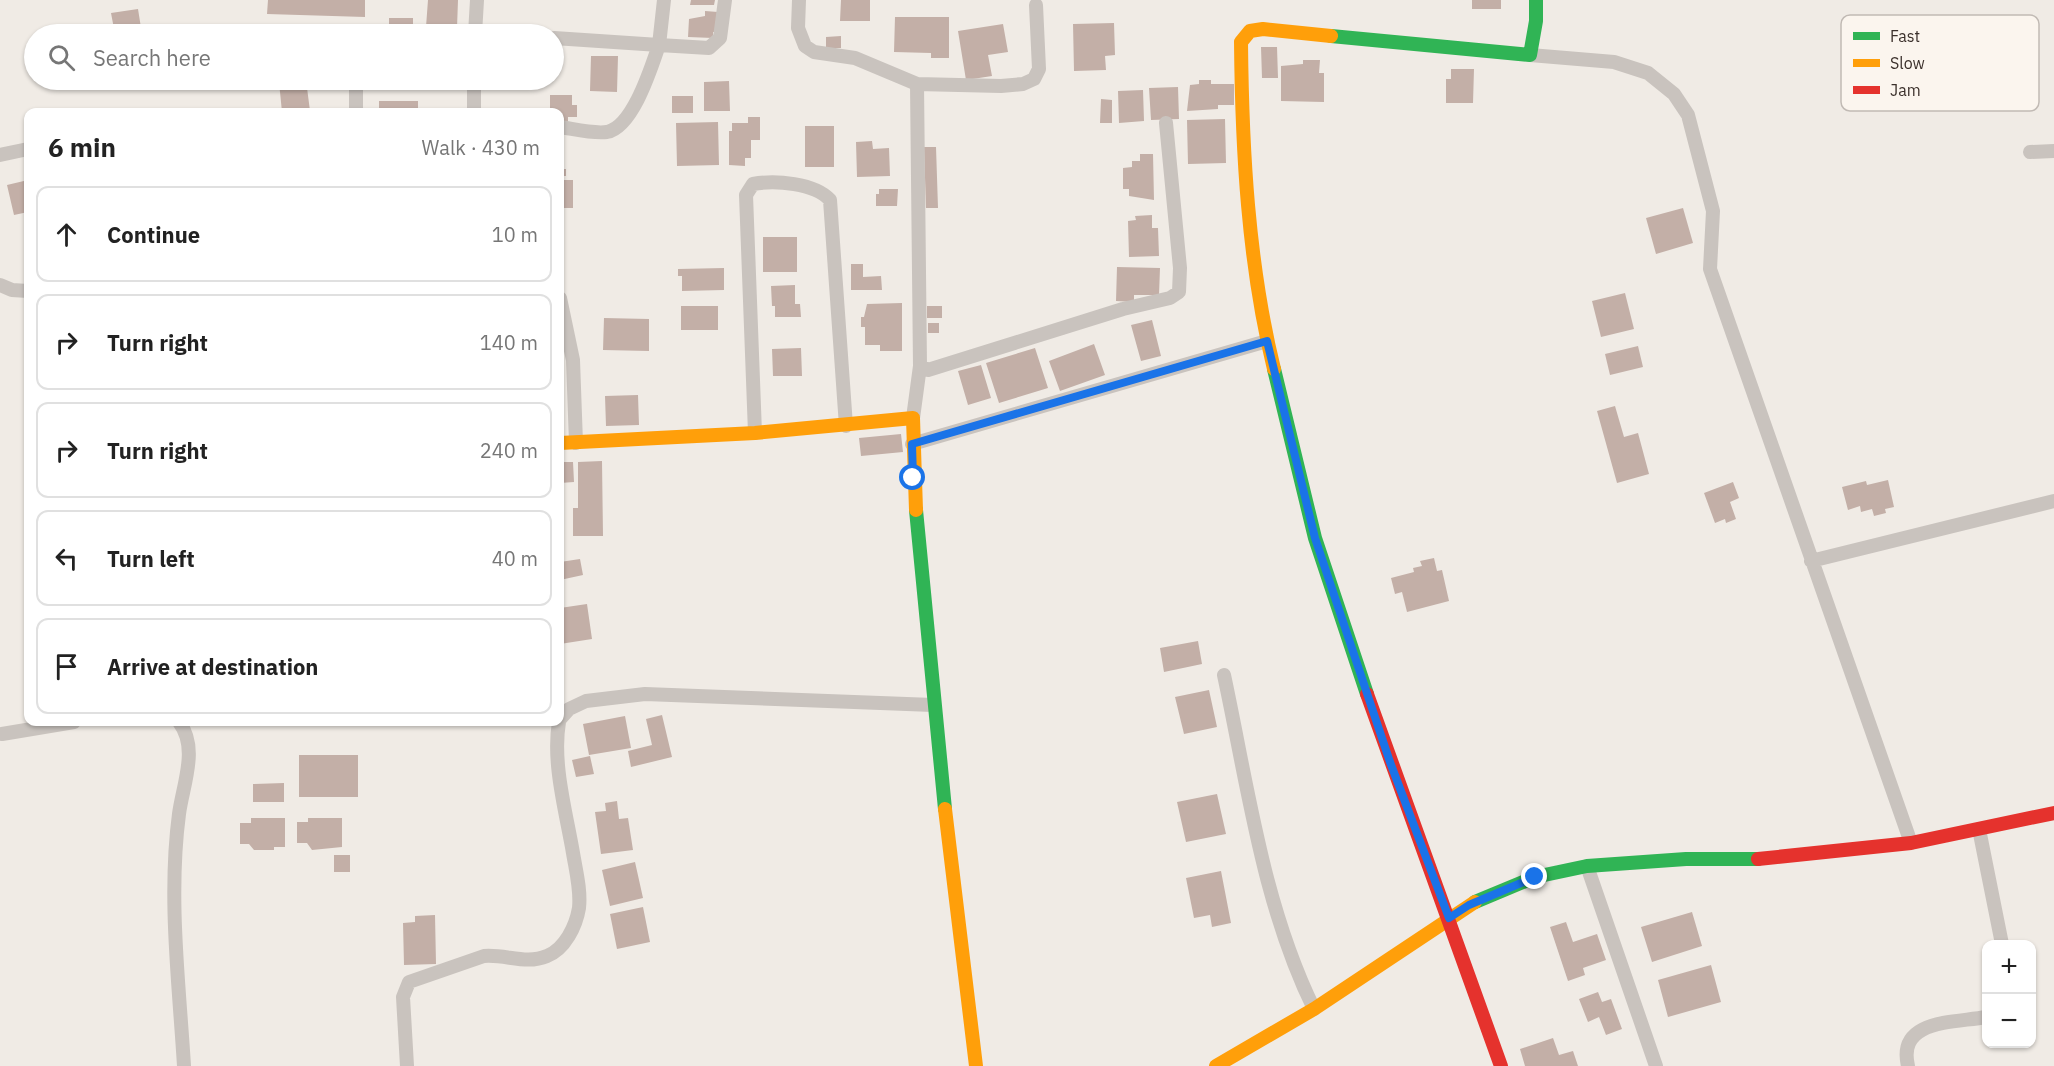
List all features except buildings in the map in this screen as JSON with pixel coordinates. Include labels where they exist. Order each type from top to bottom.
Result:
[{"type":"street","points":[[476,24],[477,0]]},
{"type":"street","points":[[564,127],[606,132],[618,127],[644,86],[659,45],[664,0]]},
{"type":"street","points":[[564,39],[709,48],[720,38],[725,0]]},
{"type":"street","points":[[799,0],[798,28],[805,46],[814,52],[855,58],[917,84],[1000,86],[1023,84],[1034,79],[1039,69],[1036,5]]},
{"type":"street","points":[[1530,55],[1536,21],[1536,0]]},
{"type":"street","points":[[1501,1066],[1449,918],[1390,762],[1315,538],[1267,341],[1255,261],[1242,116],[1241,42],[1245,34],[1263,29],[1614,62],[1648,73],[1674,93],[1688,115],[1713,212],[1710,269],[1911,843]]},
{"type":"street","points":[[917,84],[920,366],[912,444],[933,705],[976,1066]]},
{"type":"street","points":[[356,90],[356,108]]},
{"type":"street","points":[[474,90],[474,108]]},
{"type":"street","points":[[920,366],[928,370],[1123,309],[1170,298],[1179,292],[1180,268],[1166,123]]},
{"type":"street","points":[[0,155],[24,150]]},
{"type":"street","points":[[2030,153],[2054,151]]},
{"type":"street","points":[[755,433],[746,195],[753,184],[762,182],[814,188],[830,200],[846,426]]},
{"type":"street","points":[[0,285],[12,290],[24,291]]},
{"type":"street","points":[[564,317],[573,360],[576,443]]},
{"type":"street","points":[[912,444],[1267,341]]},
{"type":"street","points":[[564,443],[755,433],[913,418]]},
{"type":"street","points":[[1811,561],[2054,501]]},
{"type":"street","points":[[1224,675],[1276,917],[1293,966],[1314,1009]]},
{"type":"street","points":[[564,714],[569,709],[586,700],[645,694],[933,705]]},
{"type":"street","points":[[2,734],[50,726]]},
{"type":"street","points":[[182,726],[186,731],[190,754],[179,816],[175,904],[184,1066]]},
{"type":"street","points":[[406,1066],[403,998],[409,982],[484,956],[497,955],[531,961],[550,956],[573,930],[579,908],[578,881],[562,783],[556,736],[558,726]]},
{"type":"street","points":[[1216,1066],[1314,1009],[1469,905],[1535,877],[1587,866],[1686,859],[1753,859],[1911,843],[2054,813]]},
{"type":"street","points":[[1978,829],[2001,940]]},
{"type":"street","points":[[1587,866],[1656,1066]]},
{"type":"street","points":[[1908,1066],[1908,1043],[1913,1034],[1925,1028],[1982,1018]]},
{"type":"traffic: fast","points":[[1331,36],[1530,55],[1536,21],[1536,0]]},
{"type":"traffic: fast","points":[[1274,369],[1315,538],[1367,694]]},
{"type":"traffic: fast","points":[[916,510],[945,809]]},
{"type":"traffic: fast","points":[[1475,902],[1535,877],[1587,866],[1686,859],[1758,859]]},
{"type":"traffic: slow","points":[[1274,369],[1252,247],[1245,165],[1241,42],[1250,31],[1263,29],[1331,36]]},
{"type":"traffic: slow","points":[[564,443],[755,433],[913,418],[916,510]]},
{"type":"traffic: slow","points":[[945,809],[976,1066]]},
{"type":"traffic: slow","points":[[1216,1066],[1314,1009],[1475,902]]},
{"type":"traffic: jam","points":[[1367,694],[1501,1066]]},
{"type":"traffic: jam","points":[[1758,859],[1911,843],[2054,813]]},
{"type":"route","points":[[913,478],[912,444],[1267,341],[1315,538],[1390,762],[1449,918],[1469,905],[1535,877]]}]
